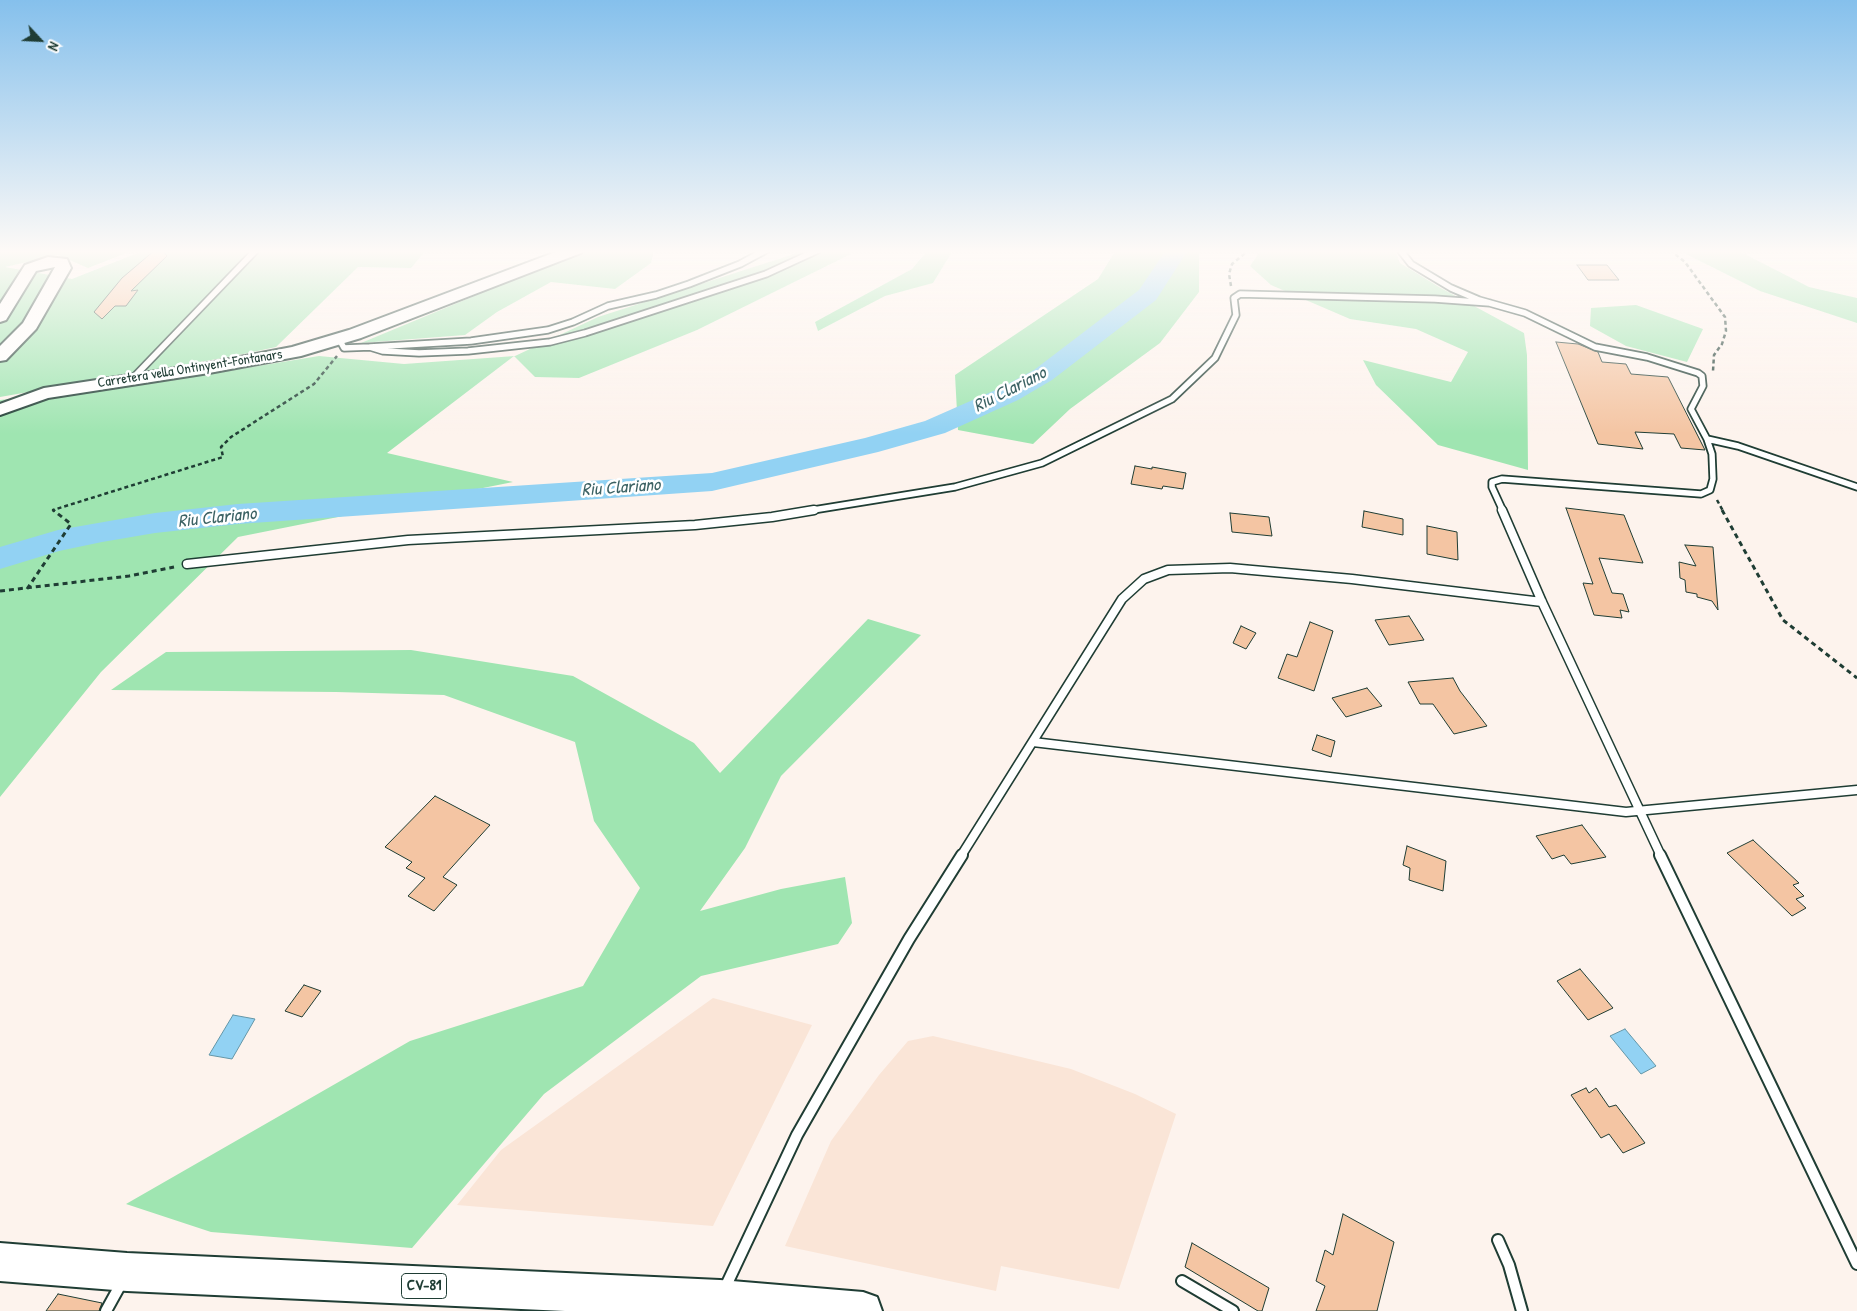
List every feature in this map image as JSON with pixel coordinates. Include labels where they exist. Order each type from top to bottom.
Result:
[{"type":"main road","name":"CV-81","points":[[3,1261],[128,1272],[175,1272],[720,1298],[862,1311]]},
{"type":"street","points":[[0,356],[30,326],[38,311]]},
{"type":"street","name":"Carretera vella Ontinyent-Fontanars","points":[[0,410],[44,393],[286,354],[341,343],[418,311]]},
{"type":"lane","points":[[132,379],[197,311]]},
{"type":"lane","points":[[370,348],[471,341],[548,330],[573,322],[597,311]]},
{"type":"lane","points":[[341,343],[383,352],[419,354],[468,351],[550,342],[585,333],[652,311]]},
{"type":"lane","points":[[187,564],[408,540],[686,526],[772,517],[955,487],[1042,462],[1172,399],[1196,380],[1215,358],[1236,315],[1236,311]]},
{"type":"lane","points":[[1522,311],[1595,347],[1646,357],[1691,370],[1702,376],[1703,386],[1691,409],[1707,438],[1712,454],[1714,471],[1712,487],[1707,492],[1693,494],[1502,479],[1492,482],[1495,496],[1542,602],[1640,812],[1857,1264]]},
{"type":"lane","points":[[1707,438],[1738,446],[1857,487]]},
{"type":"lane","points":[[720,1298],[756,1219],[798,1135],[909,939],[1122,599],[1133,587],[1144,579],[1168,570],[1230,568],[1352,579],[1542,602]]},
{"type":"lane","points":[[1033,742],[1640,812],[1857,790]]},
{"type":"lane","points":[[1498,1240],[1509,1265],[1522,1311]]},
{"type":"lane","points":[[106,1311],[128,1272]]},
{"type":"lane","points":[[1182,1281],[1233,1311]]},
{"type":"path","points":[[1702,376],[1712,377],[1714,355],[1722,344],[1726,331],[1725,317],[1721,311]]},
{"type":"path","points":[[27,589],[71,524],[53,510],[223,457],[221,447],[231,437],[314,384],[341,343]]},
{"type":"path","points":[[1707,492],[1718,502],[1772,604],[1783,620],[1800,636],[1857,678]]},
{"type":"path","points":[[0,591],[130,576],[187,564]]},
{"type":"shaded area","points":[[713,998],[812,1025],[713,1226],[457,1205],[501,1150]]},
{"type":"shaded area","points":[[933,1036],[1071,1069],[1135,1094],[1176,1114],[1119,1289],[1001,1266],[996,1291],[785,1246],[831,1141],[879,1075],[908,1041]]},
{"type":"green space","points":[[0,311],[313,311],[276,347],[0,397]]},
{"type":"green space","points":[[438,311],[498,311],[465,335],[361,343]]},
{"type":"green space","points":[[616,311],[735,311],[697,330],[579,378],[535,377],[514,356],[598,317]]},
{"type":"green space","points":[[835,311],[856,311],[818,331],[815,322]]},
{"type":"green space","points":[[1050,311],[1184,311],[1160,343],[1070,409],[1033,444],[958,430],[955,375]]},
{"type":"green space","points":[[1332,311],[1484,311],[1524,333],[1527,355],[1528,470],[1438,445],[1376,385],[1363,360],[1451,382],[1468,352],[1416,329],[1350,319]]},
{"type":"green space","points":[[1591,311],[1653,311],[1703,329],[1687,362],[1626,346],[1590,326]]},
{"type":"green space","points":[[1821,311],[1857,311],[1857,323]]},
{"type":"green space","points":[[319,356],[404,364],[514,356],[387,453],[513,482],[238,537],[101,672],[0,797],[0,400],[160,382]]},
{"type":"green space","points":[[868,619],[921,635],[781,776],[745,848],[700,911],[781,889],[845,877],[852,923],[838,944],[701,976],[544,1094],[412,1248],[211,1232],[126,1204],[410,1041],[583,986],[640,888],[594,821],[575,742],[444,695],[111,690],[166,652],[411,650],[573,676],[694,743],[720,773]]},
{"type":"water","points":[[233,1015],[255,1019],[232,1059],[209,1055]]},
{"type":"water","points":[[1625,1029],[1656,1066],[1641,1074],[1610,1036]]},
{"type":"building","points":[[95,311],[110,311],[102,319]]},
{"type":"building","points":[[1556,342],[1578,344],[1598,352],[1602,362],[1626,364],[1631,374],[1668,377],[1705,450],[1681,448],[1674,434],[1635,432],[1643,449],[1598,444]]},
{"type":"building","points":[[1135,466],[1186,473],[1183,489],[1163,486],[1162,489],[1131,484]]},
{"type":"building","points":[[1566,508],[1624,515],[1643,563],[1599,558],[1612,593],[1623,594],[1629,612],[1620,610],[1622,618],[1594,615],[1583,583],[1593,584]]},
{"type":"building","points":[[1364,511],[1403,519],[1403,535],[1362,527]]},
{"type":"building","points":[[1230,513],[1269,517],[1272,536],[1232,532]]},
{"type":"building","points":[[1427,526],[1457,532],[1458,560],[1427,554]]},
{"type":"building","points":[[1685,545],[1713,547],[1718,610],[1712,601],[1697,597],[1697,594],[1686,592],[1685,580],[1680,578],[1679,562],[1696,566]]},
{"type":"building","points":[[1409,616],[1424,640],[1389,645],[1375,620]]},
{"type":"building","points":[[1310,622],[1333,631],[1314,691],[1278,678],[1287,654],[1297,657]]},
{"type":"building","points":[[1241,626],[1256,633],[1246,649],[1233,643]]},
{"type":"building","points":[[1453,678],[1460,691],[1487,726],[1454,734],[1433,704],[1420,704],[1408,682]]},
{"type":"building","points":[[1367,688],[1382,706],[1346,717],[1332,698]]},
{"type":"building","points":[[1317,735],[1335,741],[1331,757],[1312,750]]},
{"type":"building","points":[[435,796],[490,825],[443,877],[457,885],[434,911],[408,896],[425,878],[406,868],[412,862],[385,847]]},
{"type":"building","points":[[1582,825],[1606,857],[1571,864],[1564,855],[1552,859],[1536,836]]},
{"type":"building","points":[[1753,840],[1799,883],[1793,885],[1804,896],[1796,899],[1806,908],[1792,916],[1727,853]]},
{"type":"building","points":[[1407,846],[1446,861],[1443,891],[1409,880],[1410,868],[1403,865]]},
{"type":"building","points":[[1580,969],[1613,1008],[1588,1020],[1557,981]]},
{"type":"building","points":[[304,985],[321,991],[302,1017],[285,1011]]},
{"type":"building","points":[[1586,1088],[1589,1093],[1596,1088],[1609,1107],[1616,1105],[1645,1143],[1623,1153],[1609,1134],[1601,1138],[1571,1095]]},
{"type":"building","points":[[1343,1214],[1394,1242],[1377,1311],[1316,1311],[1325,1286],[1316,1281],[1325,1250],[1333,1255]]},
{"type":"building","points":[[1192,1243],[1269,1288],[1262,1311],[1258,1311],[1185,1267]]},
{"type":"building","points":[[58,1294],[102,1303],[99,1311],[46,1311]]},
{"type":"waterway","name":"Riu Clariano","points":[[0,558],[58,541],[102,532],[155,523],[238,514],[712,482],[868,446],[935,427],[1009,394],[1043,375],[1127,311]]}]
